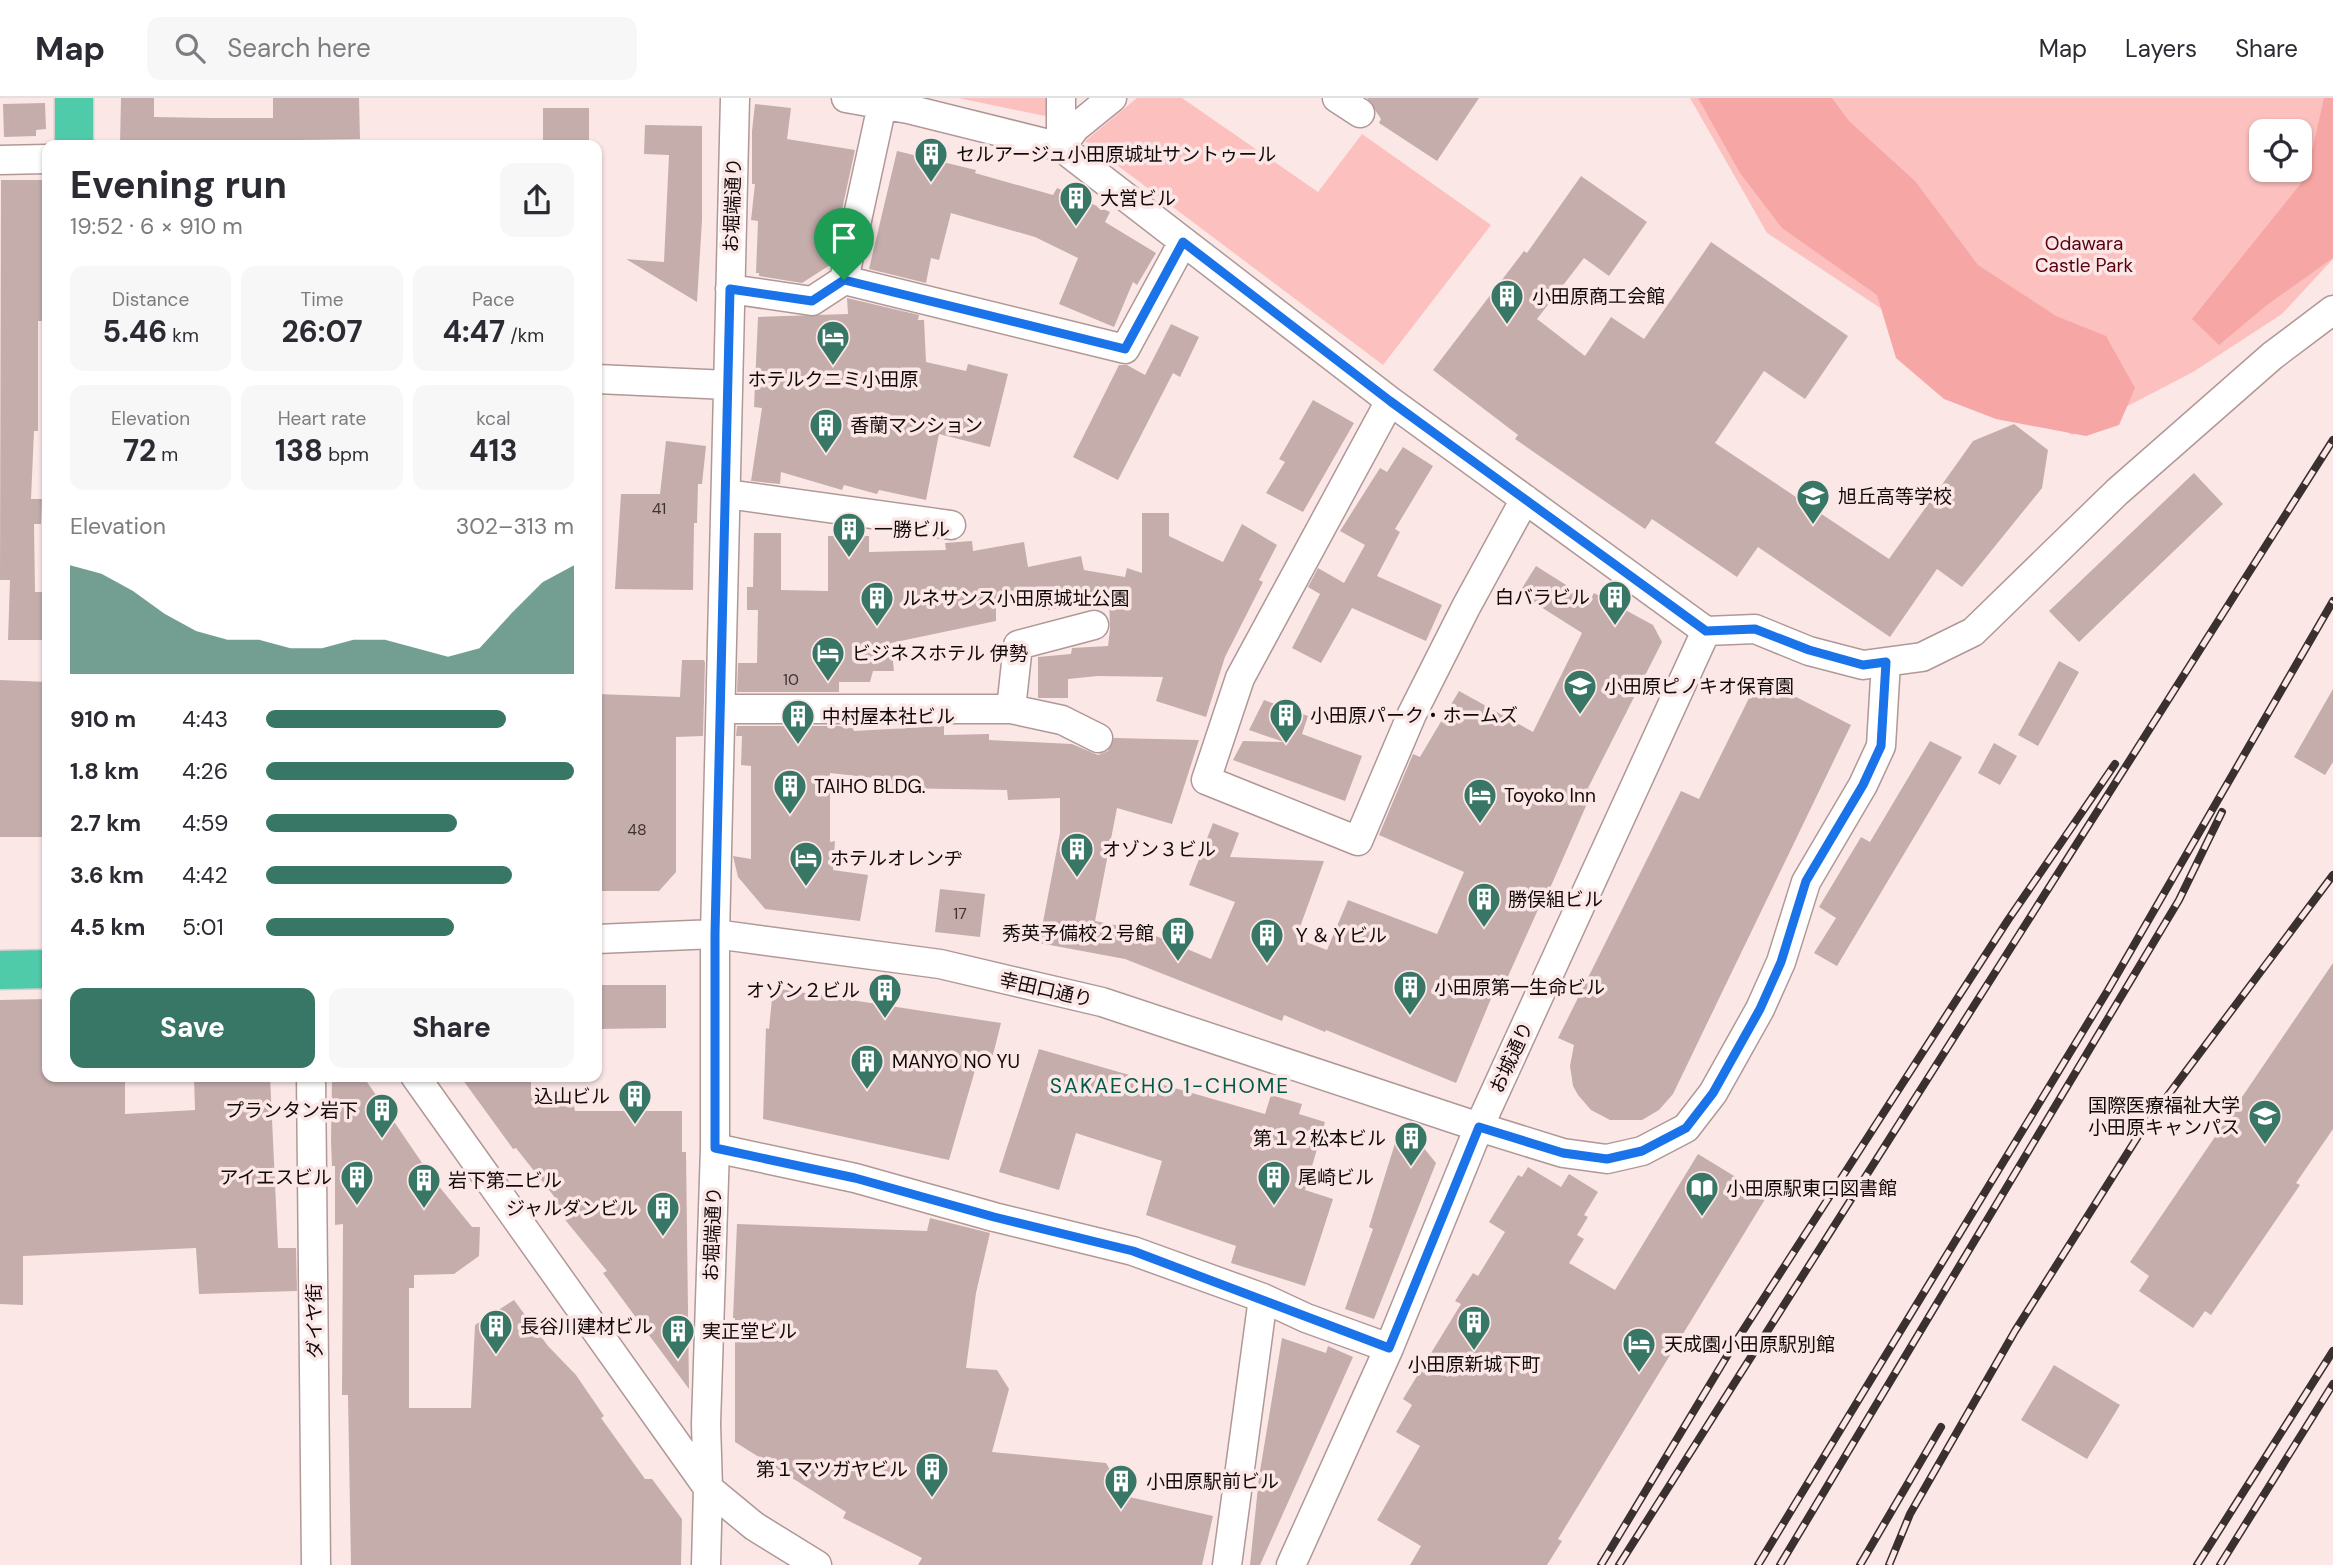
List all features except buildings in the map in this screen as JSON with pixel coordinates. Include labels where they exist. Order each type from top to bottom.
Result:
[{"type":"highway","points":[[74,98],[74,140]]},
{"type":"highway","points":[[0,970],[42,969]]},
{"type":"street","name":"お堀端通り","points":[[705,1565],[708,1488],[706,1424],[715,1148],[715,934],[735,98]]},
{"type":"street","points":[[846,98],[899,104],[1061,147],[1390,401],[1706,631],[1755,629],[1809,650],[1863,665],[1922,657],[1973,632],[2117,492],[2272,356],[2333,310]]},
{"type":"street","points":[[1061,98],[1061,147]]},
{"type":"street","points":[[1061,147],[1075,128],[1112,98]]},
{"type":"street","points":[[730,289],[812,301],[844,280],[899,104]]},
{"type":"street","points":[[0,160],[42,159]]},
{"type":"street","points":[[844,280],[1125,349],[1183,242]]},
{"type":"street","points":[[602,379],[728,385]]},
{"type":"street","points":[[1390,401],[1240,678],[1206,780],[1358,841],[1412,714],[1525,499]]},
{"type":"street","points":[[727,494],[950,524]]},
{"type":"street","points":[[1011,709],[1018,645],[1094,625]]},
{"type":"street","name":"お城通り","points":[[1291,1565],[1389,1348],[1479,1127],[1706,631]]},
{"type":"street","name":"幸田口通り","points":[[602,939],[715,934],[940,964],[1102,1002],[1479,1127],[1563,1153],[1607,1159],[1642,1151],[1686,1128],[1713,1093],[1760,1009],[1781,962],[1806,881],[1863,785],[1881,746],[1886,662]]},
{"type":"street","points":[[721,709],[1011,709],[1062,720],[1098,738]]},
{"type":"street","name":"ダイヤ街","points":[[311,1082],[316,1565]]},
{"type":"street","points":[[419,1082],[708,1488],[754,1526],[817,1565]]},
{"type":"street","points":[[715,1148],[855,1178],[994,1217],[1133,1251],[1263,1298],[1306,1318],[1389,1348]]},
{"type":"street","points":[[1227,1565],[1263,1298]]},
{"type":"green space","points":[[958,98],[1050,98],[1050,117]]},
{"type":"green space","points":[[1137,98],[1182,98],[1318,192],[1362,134],[1491,225],[1383,365],[1085,141]]},
{"type":"green space","name":"Odawara Castle Park","points":[[1690,98],[2333,98],[2333,259],[2282,314],[2193,372],[2072,435],[1767,233]]},
{"type":"shaded area","points":[[1698,98],[1832,98],[1849,121],[1915,181],[1978,265],[2056,316],[2106,336],[2135,388],[2119,425],[2086,436],[1996,419],[1944,399],[1896,358],[1877,295],[1782,228],[1740,173]]},
{"type":"shaded area","points":[[2324,98],[2333,98],[2333,258],[2267,305],[2219,345],[2192,319],[2302,182],[2312,182],[2312,151]]},
{"type":"railway","points":[[1619,1565],[2333,440]]},
{"type":"railway","points":[[1758,1565],[2108,990],[2333,601]]},
{"type":"railway","points":[[1601,1565],[1733,1346],[2008,920],[2115,764]]},
{"type":"railway","points":[[1780,1565],[2179,900],[2222,812]]},
{"type":"railway","points":[[1889,1565],[1910,1514],[2015,1331],[2142,1130],[2333,875]]},
{"type":"railway","points":[[2197,1565],[2333,1351]]},
{"type":"railway","points":[[2220,1565],[2333,1384]]},
{"type":"railway","points":[[1860,1565],[1941,1427]]},
{"type":"place","name":"セルアージュ小田原城址サントゥール","points":[[931,184]]},
{"type":"place","name":"大営ビル","points":[[1076,228]]},
{"type":"place","name":"小田原商工会館","points":[[1507,326]]},
{"type":"place","name":"ホテルクニミ小田原","points":[[833,367]]},
{"type":"place","name":"香蘭マンション","points":[[826,455]]},
{"type":"place","name":"旭丘高等学校","points":[[1813,526]]},
{"type":"place","name":"一勝ビル","points":[[849,559]]},
{"type":"place","name":"白バラビル","points":[[1615,627]]},
{"type":"place","name":"ルネサンス小田原城址公園","points":[[877,628]]},
{"type":"place","name":"ビジネスホテル 伊勢","points":[[828,683]]},
{"type":"place","name":"小田原ピノキオ保育園","points":[[1580,716]]},
{"type":"place","name":"小田原パーク・ホームズ","points":[[1286,745]]},
{"type":"place","name":"中村屋本社ビル","points":[[798,746]]},
{"type":"place","name":"TAIHO BLDG.","points":[[790,816]]},
{"type":"place","name":"Toyoko Inn","points":[[1480,825]]},
{"type":"place","name":"オゾン３ビル","points":[[1077,879]]},
{"type":"place","name":"ホテルオレンヂ","points":[[806,888]]},
{"type":"place","name":"勝俣組ビル","points":[[1484,929]]},
{"type":"place","name":"秀英予備校２号館","points":[[1178,963]]},
{"type":"place","name":"Ｙ＆Ｙビル","points":[[1267,965]]},
{"type":"place","name":"小田原第一生命ビル","points":[[1410,1017]]},
{"type":"place","name":"オゾン２ビル","points":[[885,1020]]},
{"type":"place","name":"MANYO NO YU","points":[[867,1091]]},
{"type":"place","name":"込山ビル","points":[[635,1126]]},
{"type":"place","name":"プランタン岩下","points":[[382,1140]]},
{"type":"place","name":"国際医療福祉大学 小田原キャンパス","points":[[2265,1146]]},
{"type":"place","name":"第１２松本ビル","points":[[1411,1168]]},
{"type":"place","name":"アイエスビル","points":[[357,1207]]},
{"type":"place","name":"尾崎ビル","points":[[1274,1207]]},
{"type":"place","name":"岩下第二ビル","points":[[424,1210]]},
{"type":"place","name":"小田原駅東口図書館","points":[[1702,1218]]},
{"type":"place","name":"ジャルダンビル","points":[[663,1238]]},
{"type":"place","name":"小田原新城下町","points":[[1474,1352]]},
{"type":"place","name":"長谷川建材ビル","points":[[496,1356]]},
{"type":"place","name":"実正堂ビル","points":[[678,1361]]},
{"type":"place","name":"天成園小田原駅別館","points":[[1639,1374]]},
{"type":"place","name":"第１マツガヤビル","points":[[932,1499]]},
{"type":"place","name":"小田原駅前ビル","points":[[1121,1511]]},
{"type":"district","name":"SAKAECHO 1-CHOME","points":[[1170,1086]]},
{"type":"route","points":[[1183,242],[1390,401],[1706,631],[1755,629],[1809,650],[1863,665],[1886,662],[1881,746],[1863,785],[1806,881],[1781,962],[1760,1009],[1713,1093],[1686,1128],[1642,1151],[1607,1159],[1563,1153],[1479,1127],[1389,1348],[1306,1318],[1263,1298],[1133,1251],[994,1217],[855,1178],[715,1148],[715,934],[730,289],[812,301],[844,280],[1125,349],[1183,242]]}]
